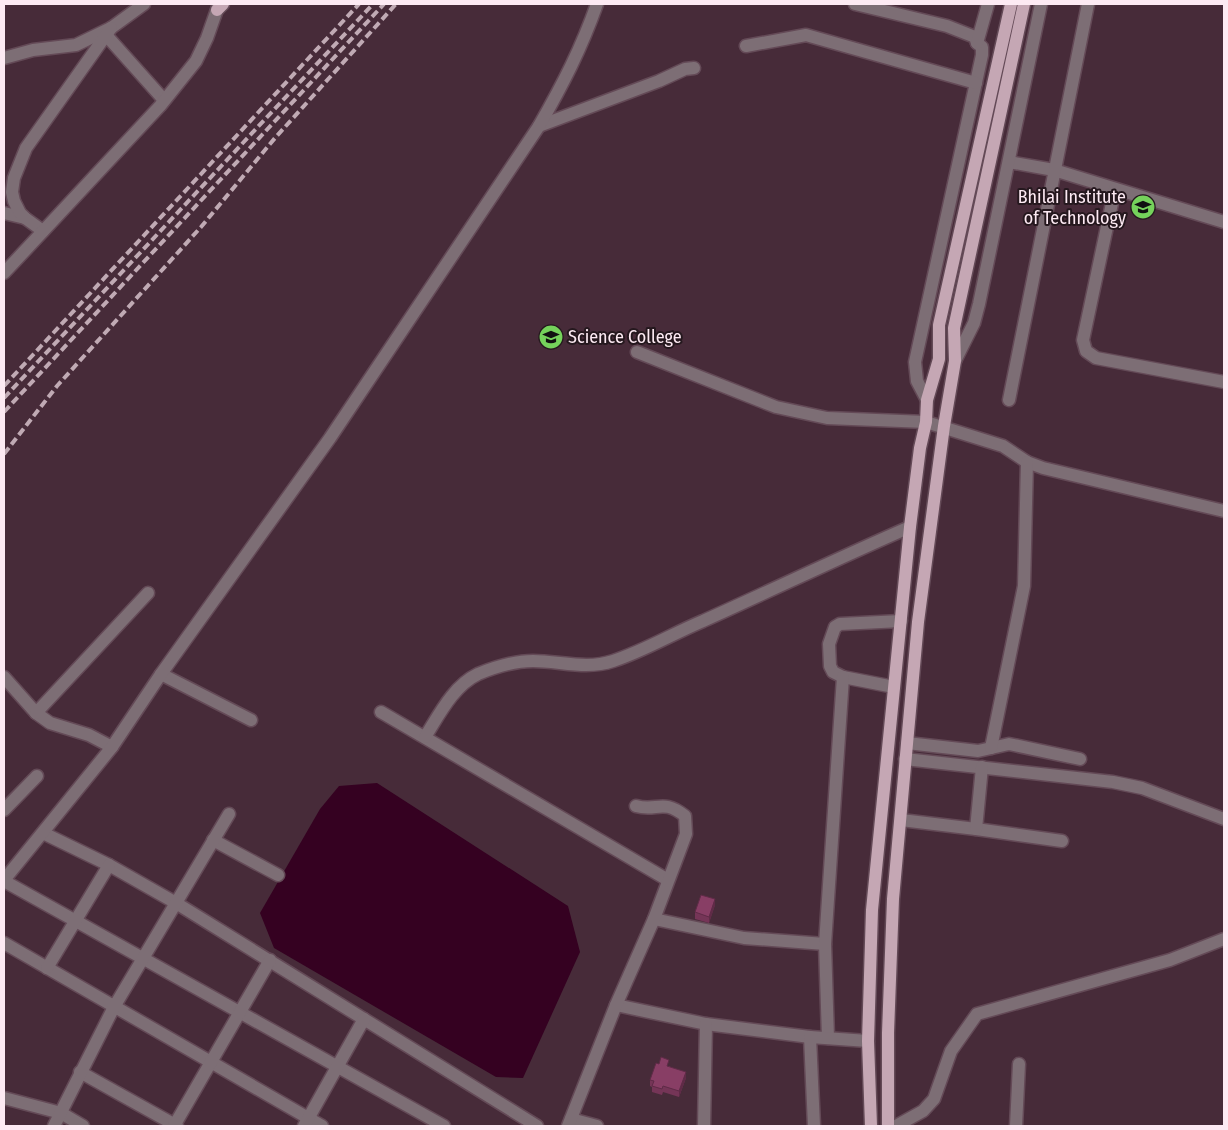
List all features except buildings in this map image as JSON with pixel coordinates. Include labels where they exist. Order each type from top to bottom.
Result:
[{"type":"main road","points":[[870,1126],[868,1041],[872,910],[910,527],[920,448],[926,422],[927,400],[939,359],[939,325],[1011,4]]},
{"type":"main road","points":[[888,1126],[888,1033],[893,899],[918,622],[944,426],[955,361],[954,328],[1024,4]]},
{"type":"street","points":[[4,58],[33,50],[76,45],[108,31],[144,4]]},
{"type":"street","points":[[438,1125],[4,881],[112,747],[161,674],[330,438],[539,126],[568,74],[585,37],[597,4]]},
{"type":"street","points":[[855,4],[947,26],[975,37],[977,43],[982,47],[982,55],[915,362],[917,381],[927,400]]},
{"type":"street","points":[[977,43],[988,4]]},
{"type":"street","points":[[955,361],[974,323],[1041,4]]},
{"type":"street","points":[[1009,400],[1088,4]]},
{"type":"street","points":[[4,273],[164,100],[196,61],[220,6]]},
{"type":"street","points":[[108,31],[164,100]]},
{"type":"street","points":[[24,218],[14,201],[12,192],[14,178],[21,158],[26,148],[108,31]]},
{"type":"street","points":[[746,46],[806,35],[976,83]]},
{"type":"street","points":[[539,126],[659,81],[685,69],[694,68]]},
{"type":"street","points":[[1008,162],[1054,170],[1224,222]]},
{"type":"street","points":[[1115,189],[1083,340],[1086,351],[1096,358],[1224,382]]},
{"type":"street","points":[[4,213],[24,218],[43,231]]},
{"type":"street","points":[[637,352],[784,409],[827,418],[926,422],[944,426],[1003,446],[1027,462],[1043,468],[1224,512]]},
{"type":"street","points":[[991,748],[1024,586],[1027,462]]},
{"type":"street","points":[[425,737],[462,685],[478,675],[509,664],[533,661],[581,666],[610,662],[643,650],[688,627],[910,527]]},
{"type":"street","points":[[36,713],[148,593]]},
{"type":"street","points":[[894,687],[843,677],[833,672],[830,666],[829,644],[835,627],[840,624],[901,621]]},
{"type":"street","points":[[161,674],[251,720]]},
{"type":"street","points":[[4,677],[36,713],[50,723],[89,735],[112,747]]},
{"type":"street","points":[[828,1038],[825,944],[843,677]]},
{"type":"street","points":[[381,712],[668,880]]},
{"type":"street","points":[[907,743],[978,751],[1008,744],[1080,759]]},
{"type":"street","points":[[905,759],[1113,782],[1142,788],[1224,819]]},
{"type":"street","points":[[976,829],[982,767]]},
{"type":"street","points":[[4,810],[37,776]]},
{"type":"street","points":[[597,1126],[569,1123],[616,1004],[654,919],[686,834],[685,816],[677,810],[665,806],[643,808],[636,806]]},
{"type":"street","points":[[54,1126],[114,1007],[229,814]]},
{"type":"street","points":[[901,820],[1062,841]]},
{"type":"street","points":[[43,833],[109,865],[176,903],[537,1126]]},
{"type":"street","points":[[213,840],[278,875]]},
{"type":"street","points":[[47,968],[109,865]]},
{"type":"street","points":[[654,919],[744,938],[825,944]]},
{"type":"street","points":[[896,1126],[929,1106],[934,1099],[951,1051],[977,1014],[1170,960],[1224,939]]},
{"type":"street","points":[[4,943],[211,1062],[306,1122],[322,1126]]},
{"type":"street","points":[[80,1072],[175,1126],[270,960]]},
{"type":"street","points":[[616,1004],[706,1024],[810,1037],[868,1041]]},
{"type":"street","points":[[306,1122],[364,1019]]},
{"type":"street","points":[[704,1126],[706,1024]]},
{"type":"street","points":[[810,1037],[814,1126]]},
{"type":"street","points":[[1016,1126],[1019,1064]]},
{"type":"street","points":[[4,1098],[61,1113],[83,1126]]},
{"type":"shaded area","points":[[377,783],[568,906],[580,952],[523,1078],[496,1077],[274,948],[260,913],[320,809],[339,786]]},
{"type":"railway","points":[[4,386],[359,4]]},
{"type":"railway","points":[[4,398],[373,4]]},
{"type":"railway","points":[[4,412],[384,4]]},
{"type":"railway","points":[[4,454],[57,386],[201,227],[275,138],[396,4]]},
{"type":"place","name":"Bhilai Institute of Technology","points":[[1143,207]]},
{"type":"place","name":"Science College","points":[[551,337]]}]
